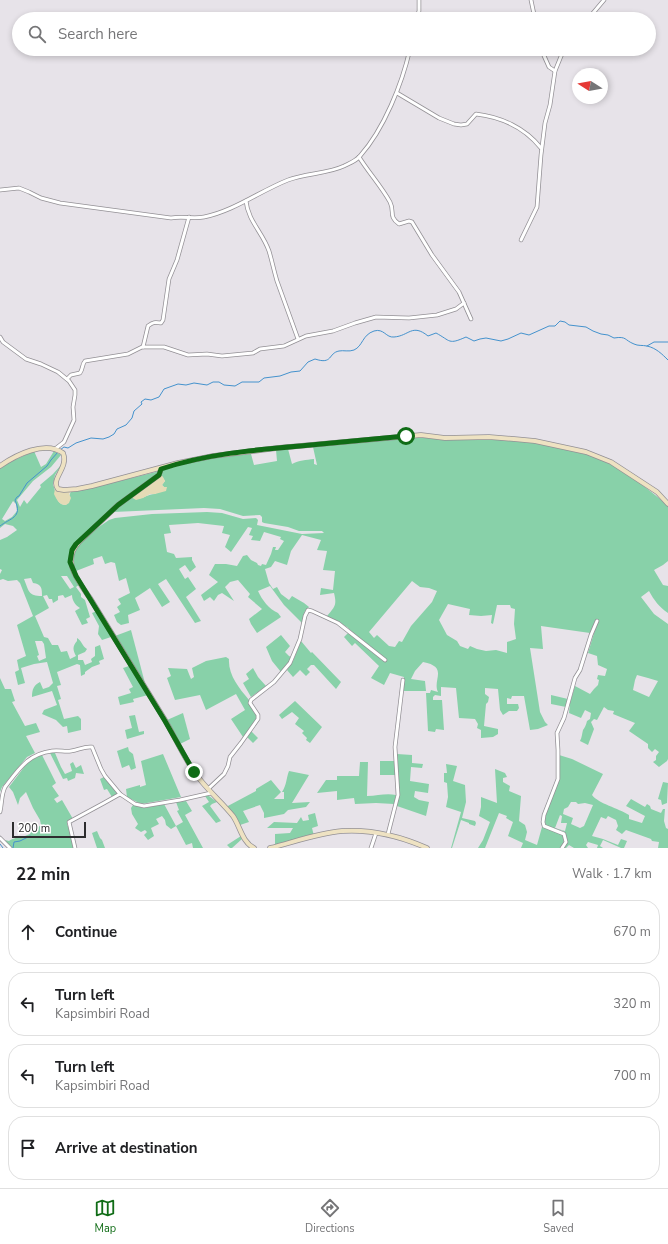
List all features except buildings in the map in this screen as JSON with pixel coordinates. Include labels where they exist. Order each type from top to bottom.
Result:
[{"type":"street","points":[[418,0],[419,12]]},
{"type":"street","points":[[531,0],[534,12]]},
{"type":"street","points":[[594,12],[604,0]]},
{"type":"street","points":[[0,190],[19,188],[41,198],[60,203],[171,218],[204,217],[218,213],[246,201],[278,184],[343,167],[359,157],[377,131],[397,93],[408,56]]},
{"type":"street","points":[[544,56],[548,67],[555,71]]},
{"type":"street","points":[[521,240],[537,207],[541,148],[553,90],[555,71],[561,56]]},
{"type":"street","points":[[397,93],[439,118],[454,124],[467,124],[475,115],[478,114],[504,120],[525,132],[541,148]]},
{"type":"street","points":[[359,157],[386,195],[392,207],[394,219],[399,224],[409,221],[412,222],[432,255],[455,286],[471,319]]},
{"type":"street","points":[[246,201],[249,216],[269,251],[277,282],[298,339]]},
{"type":"street","points":[[144,347],[148,326],[152,323],[161,323],[163,320],[169,279],[178,260],[188,217]]},
{"type":"street","points":[[67,379],[71,375],[80,373],[83,369],[85,361],[128,354],[140,347],[164,347],[188,355],[207,354],[222,356],[253,353],[260,349],[284,346],[298,339],[334,331],[376,317],[404,318],[437,315],[456,309],[464,303]]},
{"type":"street","points":[[0,337],[3,342],[26,359],[58,372],[71,384],[75,392],[73,407],[74,420],[64,442],[57,450]]},
{"type":"street","points":[[0,466],[16,457],[38,448],[57,450],[63,453],[64,462],[56,483],[57,488],[61,490],[92,486],[161,469],[178,463],[213,456],[277,448],[421,435],[445,438],[514,439],[535,441],[575,449],[598,456],[611,462],[656,492],[668,504]]},
{"type":"street","points":[[161,469],[159,475],[118,505],[83,538],[72,550],[70,562],[83,588],[165,721],[192,768],[231,814],[246,841],[254,848]]},
{"type":"street","points":[[0,812],[2,792],[10,780],[30,758],[51,751],[73,751],[82,747],[92,747],[105,776],[120,794],[135,804],[144,806],[210,791],[224,774],[232,754],[258,719],[258,715],[250,703],[251,700],[274,682],[290,664],[300,639],[305,616],[308,610],[338,623],[385,660]]},
{"type":"street","points":[[562,848],[566,842],[564,834],[544,826],[544,814],[558,779],[557,733],[564,718],[576,678],[597,621]]},
{"type":"street","points":[[388,834],[398,795],[395,747],[403,680]]},
{"type":"street","points":[[75,848],[69,822],[120,794]]},
{"type":"street","points":[[270,848],[306,838],[342,831],[388,834],[409,840],[426,848]]},
{"type":"street","points":[[371,848],[376,833]]},
{"type":"street","points":[[1,840],[10,848]]},
{"type":"green space","points":[[431,436],[495,438],[543,443],[576,450],[603,460],[620,469],[637,481],[668,506],[668,561],[654,570],[663,585],[668,586],[668,613],[657,603],[649,591],[641,597],[654,614],[668,624],[667,761],[659,767],[653,762],[656,760],[656,756],[659,752],[655,749],[652,752],[648,748],[648,744],[629,731],[635,723],[613,714],[614,711],[608,710],[604,707],[597,720],[594,719],[591,722],[594,729],[588,745],[580,741],[587,721],[590,719],[591,713],[585,710],[581,718],[569,713],[575,686],[590,694],[598,685],[598,675],[605,676],[607,669],[598,665],[597,656],[588,653],[598,620],[596,620],[590,633],[541,626],[543,649],[530,648],[540,712],[548,725],[530,730],[524,696],[512,696],[511,699],[507,698],[507,704],[518,704],[519,708],[517,711],[509,711],[503,715],[500,710],[498,689],[485,688],[485,694],[489,697],[486,704],[484,726],[498,729],[498,734],[493,737],[481,738],[481,730],[477,728],[478,724],[475,719],[459,718],[456,688],[441,687],[441,696],[435,695],[433,697],[433,700],[442,700],[444,730],[436,729],[435,732],[428,731],[426,693],[430,693],[431,690],[438,692],[438,671],[431,664],[423,662],[415,671],[411,679],[425,681],[426,691],[403,691],[404,677],[390,673],[384,685],[371,678],[379,666],[355,643],[352,646],[344,637],[349,632],[382,658],[371,647],[347,627],[327,616],[335,606],[335,597],[334,593],[320,595],[321,588],[333,590],[335,571],[323,570],[327,551],[317,550],[321,540],[302,535],[291,551],[287,565],[275,561],[271,567],[265,569],[269,583],[273,589],[277,587],[281,594],[289,600],[292,596],[309,607],[305,611],[302,623],[284,605],[270,586],[258,591],[266,604],[281,617],[257,633],[249,619],[262,609],[248,597],[250,594],[238,580],[230,582],[225,587],[234,601],[222,593],[218,595],[214,601],[210,597],[204,601],[201,595],[218,582],[209,575],[215,564],[237,566],[243,556],[247,555],[258,565],[266,565],[273,547],[276,547],[275,550],[278,550],[284,541],[280,539],[281,537],[264,532],[260,541],[251,540],[253,536],[249,535],[252,528],[248,527],[231,552],[225,547],[230,535],[222,533],[224,526],[198,523],[169,525],[171,533],[164,534],[167,552],[174,554],[176,558],[192,557],[196,567],[190,572],[185,565],[179,569],[185,579],[188,577],[196,589],[186,597],[201,621],[195,623],[166,579],[158,584],[170,602],[162,607],[150,588],[135,598],[140,610],[128,615],[129,623],[121,625],[117,622],[114,615],[120,612],[117,607],[121,604],[118,599],[130,593],[126,578],[119,581],[115,563],[111,562],[105,564],[102,556],[93,559],[94,564],[76,571],[73,564],[73,556],[76,548],[93,531],[109,520],[115,518],[152,514],[207,512],[222,513],[243,519],[256,518],[258,520],[257,525],[302,534],[324,533],[322,531],[299,531],[288,527],[264,523],[262,522],[262,517],[260,515],[243,516],[220,509],[204,508],[113,512],[131,497],[138,499],[155,494],[164,487],[162,485],[165,481],[161,475],[163,470],[206,459],[251,454],[254,465],[277,461],[276,450],[288,449],[292,464],[314,459],[314,464],[317,465],[313,447]],"holes":[[[412,581],[420,587],[437,591],[432,602],[411,626],[402,642],[399,641],[395,647],[389,646],[377,635],[374,638],[369,632]],[[448,604],[470,609],[469,615],[492,615],[491,623],[493,624],[497,605],[510,605],[511,608],[515,609],[514,624],[516,639],[507,642],[507,653],[496,650],[486,651],[470,646],[468,649],[460,646],[457,641],[447,635],[439,620]],[[637,675],[658,681],[649,697],[633,690]]]},
{"type":"green space","points":[[34,451],[41,467],[46,464],[54,451],[61,455],[51,467],[33,481],[17,500],[20,507],[24,500],[27,504],[41,487],[40,485],[62,464],[55,475],[53,485],[59,502],[66,505],[71,491],[160,471],[142,487],[122,500],[75,544],[72,550],[70,560],[74,574],[80,584],[76,587],[81,594],[81,597],[85,600],[90,617],[86,619],[88,623],[82,625],[75,611],[80,608],[74,602],[72,595],[65,598],[63,595],[58,596],[58,600],[53,603],[52,599],[49,599],[47,595],[43,596],[49,608],[35,616],[44,637],[48,638],[52,645],[58,645],[61,652],[67,651],[70,659],[76,656],[74,652],[74,645],[77,638],[87,649],[85,652],[78,655],[78,660],[83,660],[85,665],[92,662],[91,659],[95,656],[95,647],[100,645],[104,659],[99,661],[100,664],[85,672],[85,674],[81,676],[80,665],[77,664],[57,672],[61,685],[57,686],[61,699],[58,700],[64,719],[78,716],[81,719],[81,730],[68,733],[67,726],[63,727],[56,720],[42,714],[44,710],[57,705],[52,691],[32,697],[32,692],[38,683],[40,682],[43,689],[49,687],[53,683],[47,662],[21,668],[25,683],[18,685],[15,672],[19,670],[17,660],[26,656],[17,625],[33,616],[20,583],[17,580],[0,580],[2,570],[0,569],[0,540],[17,530],[13,526],[5,524],[0,528],[0,469],[8,463]],"holes":[[[13,501],[16,504],[17,511],[12,517],[5,521],[2,519]],[[61,576],[67,576],[74,587],[70,589]],[[31,578],[33,583],[40,586],[42,589],[42,596],[31,594],[24,579]],[[35,641],[42,641],[44,644],[46,658],[39,661],[37,656],[39,655]]]},
{"type":"green space","points":[[97,611],[111,637],[102,640],[98,634],[99,626],[92,613]]},
{"type":"green space","points":[[131,630],[146,687],[115,636]]},
{"type":"green space","points":[[281,635],[290,646],[285,652],[291,657],[288,664],[281,672],[272,661],[266,647]]},
{"type":"green space","points":[[301,641],[311,653],[312,652],[341,682],[336,689],[314,665],[311,665],[307,669],[310,672],[306,676],[300,670],[293,677],[287,670],[293,661]]},
{"type":"green space","points":[[226,657],[229,659],[232,676],[249,700],[249,704],[257,715],[257,720],[243,737],[231,719],[245,710],[236,694],[206,710],[200,695],[175,700],[167,678],[171,676],[168,668],[187,669],[191,679],[194,677],[192,668],[206,661]]},
{"type":"green space","points":[[129,666],[148,695],[133,699],[134,702],[120,705],[118,697],[131,693],[129,689],[133,687],[123,668]]},
{"type":"green space","points":[[253,668],[258,677],[266,686],[251,697],[243,683],[249,679],[246,674]]},
{"type":"green space","points":[[0,678],[5,689],[11,689],[15,701],[12,702],[25,726],[36,723],[40,732],[26,736],[35,753],[27,757],[2,787],[0,792]]},
{"type":"green space","points":[[551,695],[568,699],[566,707],[551,704]]},
{"type":"green space","points":[[295,701],[322,727],[310,743],[306,740],[307,738],[302,733],[304,731],[295,724],[299,718],[292,712],[282,719],[279,715]]},
{"type":"green space","points":[[183,713],[190,739],[180,744],[167,720]]},
{"type":"green space","points":[[135,715],[139,732],[144,731],[144,734],[127,739],[125,730],[132,728],[129,716]]},
{"type":"green space","points":[[251,731],[258,738],[253,743],[247,737]]},
{"type":"green space","points":[[128,747],[129,751],[133,754],[136,768],[131,770],[129,765],[122,768],[117,751]]},
{"type":"green space","points":[[50,753],[55,753],[65,774],[72,771],[70,764],[73,762],[76,768],[81,765],[84,774],[76,773],[75,778],[68,781],[67,778],[63,779]]},
{"type":"green space","points":[[163,754],[181,797],[141,804],[127,797],[126,789],[146,785],[141,761]]},
{"type":"green space","points":[[397,754],[412,755],[412,763],[423,764],[422,768],[411,767],[410,781],[429,784],[428,793],[415,791],[414,797],[419,800],[429,802],[426,816],[397,806],[399,787]]},
{"type":"green space","points":[[42,755],[56,783],[52,786],[59,796],[54,799],[57,803],[62,800],[73,819],[67,822],[67,824],[74,848],[11,848],[5,840],[9,841],[20,836],[30,834],[32,830],[35,830],[41,825],[26,792],[20,798],[18,805],[13,792],[9,787],[32,759]]},
{"type":"green space","points":[[559,755],[572,759],[603,774],[592,795],[599,801],[625,812],[629,815],[629,819],[642,823],[645,816],[626,806],[631,799],[645,807],[647,804],[651,809],[661,813],[663,809],[665,809],[664,821],[666,828],[668,829],[668,848],[658,848],[659,842],[652,841],[651,839],[626,830],[622,834],[616,830],[618,826],[616,820],[608,816],[606,819],[601,817],[592,836],[618,845],[621,839],[627,841],[624,848],[603,840],[600,846],[603,848],[597,848],[598,845],[588,842],[586,845],[588,848],[574,848],[569,845],[564,848],[567,840],[565,833],[546,826],[545,821],[547,810],[557,786]],"holes":[[[571,802],[593,805],[584,826],[580,828],[571,824],[573,818],[563,814],[564,809],[568,807]],[[560,815],[562,816],[561,823],[567,823],[565,831],[555,828]]]},
{"type":"green space","points":[[380,761],[395,761],[395,775],[380,775]]},
{"type":"green space","points":[[360,762],[368,762],[367,796],[388,794],[396,795],[394,804],[355,804],[354,798],[337,800],[337,791],[317,793],[326,780],[337,780],[337,776],[359,776]]},
{"type":"green space","points":[[446,764],[457,766],[453,781],[465,785],[466,802],[462,818],[475,821],[476,823],[475,826],[461,820],[452,848],[461,812],[446,807],[448,797],[447,783],[444,782],[444,773],[447,773]]},
{"type":"green space","points":[[495,769],[505,773],[507,777],[503,778],[503,782],[510,786],[509,791],[521,796],[519,821],[525,825],[527,832],[525,840],[537,845],[542,827],[563,835],[564,843],[561,848],[521,848],[523,843],[508,836],[513,822],[506,818],[507,816],[499,813],[485,848],[478,848],[490,822],[479,816],[481,797],[497,803]]},
{"type":"green space","points":[[289,771],[309,775],[292,803],[310,802],[306,807],[288,810],[284,814],[264,818],[264,813],[260,805],[243,811],[249,822],[240,825],[226,807],[256,791],[256,789],[271,780],[281,792],[274,799],[284,799],[284,792],[282,792],[286,784]]},
{"type":"green space","points":[[104,777],[118,794],[112,797],[107,789],[104,790],[100,779]]},
{"type":"green space","points":[[663,782],[668,783],[667,803],[662,805],[661,800],[658,799]]},
{"type":"green space","points":[[205,796],[209,796],[217,802],[210,806],[221,821],[216,823],[202,806],[209,802]]},
{"type":"green space","points":[[186,801],[192,811],[185,815],[203,848],[193,848],[192,843],[186,845],[176,826],[183,822],[177,811],[179,810],[176,802]]},
{"type":"green space","points":[[164,804],[176,826],[171,829],[166,825],[162,816],[156,819],[159,824],[151,828],[154,836],[148,840],[144,835],[147,832],[145,830],[141,832],[135,828],[138,824],[132,814],[131,808],[133,805],[144,808]]},
{"type":"green space","points":[[315,813],[318,826],[312,828],[314,836],[275,845],[275,834],[290,833],[293,828],[267,828],[274,822],[297,823],[301,817],[303,821],[309,820],[308,815]]},
{"type":"green space","points":[[97,831],[105,848],[97,848],[92,833]]},
{"type":"green space","points":[[241,836],[242,839],[232,848],[227,845]]},
{"type":"sand","points":[[161,475],[165,481],[162,485],[167,487],[166,491],[150,494],[136,500],[131,497]]},
{"type":"sand","points":[[55,489],[58,491],[71,491],[69,494],[71,498],[69,503],[64,505],[58,502],[54,494]]},
{"type":"waterway","points":[[60,450],[64,447],[68,448],[76,443],[91,438],[103,439],[109,437],[114,434],[117,429],[126,425],[132,418],[134,411],[142,404],[141,402],[145,399],[151,400],[159,397],[164,389],[178,384],[186,385],[194,383],[207,385],[213,382],[235,386],[242,382],[259,382],[264,378],[300,371],[308,362],[315,359],[325,361],[336,352],[354,350],[367,335],[377,330],[391,337],[399,336],[414,330],[423,332],[428,336],[436,333],[450,341],[456,341],[466,337],[474,341],[486,338],[501,341],[521,333],[529,335],[549,326],[555,326],[560,321],[569,325],[586,327],[614,338],[623,338],[636,345],[653,348],[668,360]]},
{"type":"waterway","points":[[647,346],[654,342],[668,342]]},
{"type":"waterway","points":[[0,526],[14,517],[17,511],[15,500],[17,497],[27,483],[47,466],[58,452]]},
{"type":"waterway","points":[[13,848],[14,842],[30,836]]},
{"type":"waterway","points":[[0,844],[3,848]]},
{"type":"route","points":[[194,772],[165,721],[76,576],[70,562],[74,547],[112,510],[159,475],[161,469],[178,463],[213,456],[277,448],[406,436]]}]
